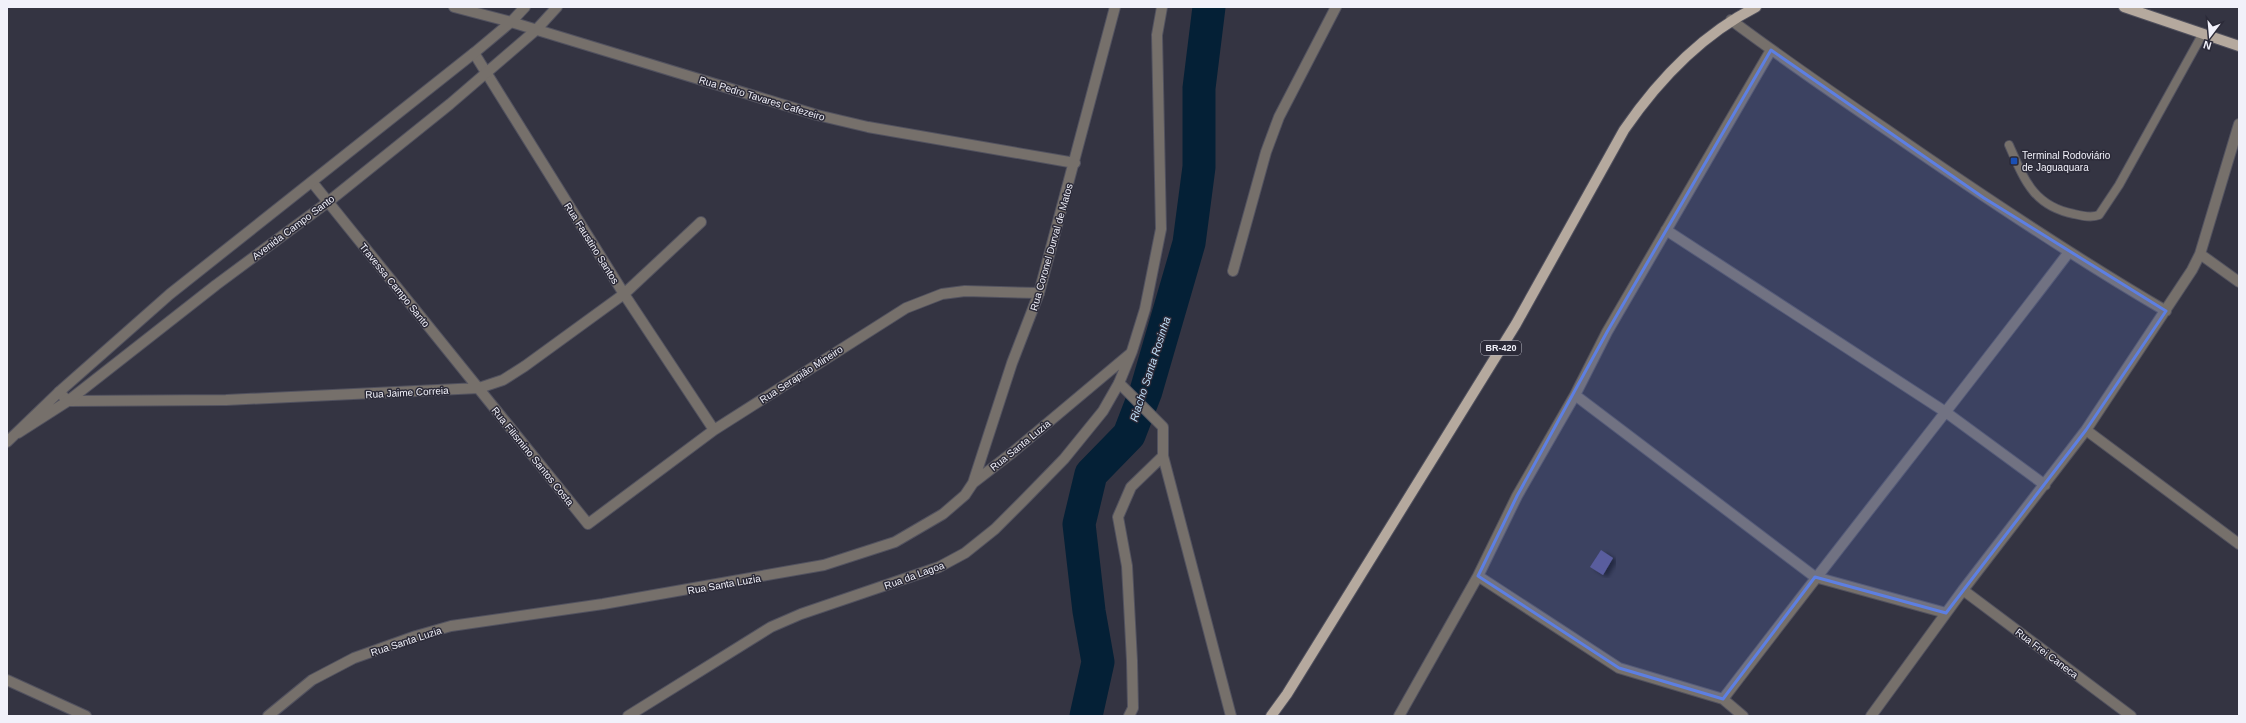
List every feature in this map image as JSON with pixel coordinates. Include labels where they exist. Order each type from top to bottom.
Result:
[{"type":"main road","name":"BR-420","points":[[1271,716],[1287,694],[1376,552],[1516,324],[1624,130],[1644,102],[1682,58],[1731,20],[1756,7]]},
{"type":"main road","points":[[2124,7],[2202,35],[2239,46]]},
{"type":"street","name":"Rua Pedro Tavares Cafezeiro","points":[[454,7],[511,22],[817,115],[868,127],[1075,163]]},
{"type":"street","name":"Avenida Campo Santo","points":[[7,442],[59,392],[170,294],[474,53],[511,22],[525,7]]},
{"type":"street","name":"Avenida Campo Santo","points":[[18,433],[68,401],[216,285],[328,202],[444,109],[536,30],[557,7]]},
{"type":"street","name":"Rua Coronel Durval de Matos","points":[[972,483],[1012,363],[1039,293],[1075,163],[1115,7]]},
{"type":"street","name":"Rua da Lagoa","points":[[628,716],[771,627],[801,614],[940,568],[965,553],[995,529],[1064,459],[1103,411],[1120,383],[1132,352],[1145,309],[1161,229],[1157,35],[1162,7]]},
{"type":"street","points":[[1233,272],[1266,152],[1279,116],[1336,7]]},
{"type":"street","points":[[1731,20],[1771,50],[1984,198],[2166,311]]},
{"type":"street","points":[[1399,716],[1478,576],[1517,496],[1575,395],[1607,332],[1771,50]]},
{"type":"street","name":"Rua Faustino Santos","points":[[474,53],[624,294],[714,430]]},
{"type":"street","points":[[1871,716],[1963,590],[2086,430],[2166,311],[2200,254],[2239,124]]},
{"type":"street","name":"Travessa Campo Santo","points":[[312,182],[479,388]]},
{"type":"street","name":"Rua Jaime Correia","points":[[68,401],[226,400],[479,388],[503,380],[525,366],[624,294],[701,222]]},
{"type":"street","points":[[1666,230],[1947,413],[2045,485]]},
{"type":"street","points":[[1723,699],[1816,577],[1947,413],[2069,252]]},
{"type":"street","points":[[2200,254],[2239,282]]},
{"type":"street","name":"Rua Serapião Mineiro","points":[[588,524],[714,430],[906,308],[942,294],[965,291],[1039,293]]},
{"type":"street","name":"Rua Santa Luzia","points":[[268,716],[312,680],[354,658],[416,636],[451,626],[602,604],[817,567],[895,542],[943,514],[965,495],[972,483],[1013,452],[1132,352]]},
{"type":"street","points":[[1120,383],[1163,427],[1163,456],[1231,716]]},
{"type":"street","name":"Rua Filismino Santos Costa","points":[[479,388],[588,524]]},
{"type":"street","points":[[59,392],[68,401]]},
{"type":"street","points":[[1575,395],[1816,577],[1946,613]]},
{"type":"street","points":[[2086,430],[2239,544]]},
{"type":"street","points":[[1129,716],[1133,708],[1132,661],[1126,566],[1118,517],[1131,486],[1163,456]]},
{"type":"street","points":[[1478,576],[1619,668],[1723,699],[1743,716]]},
{"type":"street","name":"Rua Frei Caneca","points":[[1963,590],[2131,716]]},
{"type":"street","points":[[7,680],[86,716]]},
{"type":"lane","points":[[2009,145],[2026,183],[2039,196],[2062,211],[2082,216],[2099,215],[2119,185],[2202,35]]},
{"type":"highlighted area","points":[[1771,50],[1984,198],[2166,311],[2086,430],[1946,613],[1815,577],[1723,699],[1619,668],[1478,576],[1517,496],[1607,332]]},
{"type":"building","points":[[1601,550],[1613,558],[1603,575],[1590,567]]},
{"type":"waterway","name":"Riacho Santa Rosinha","points":[[1086,716],[1098,662],[1089,611],[1079,524],[1091,474],[1129,435],[1146,391],[1189,243],[1199,167],[1199,88],[1209,7]]},
{"type":"place","name":"Terminal Rodoviário de Jaguaquara","points":[[2014,161]]}]
